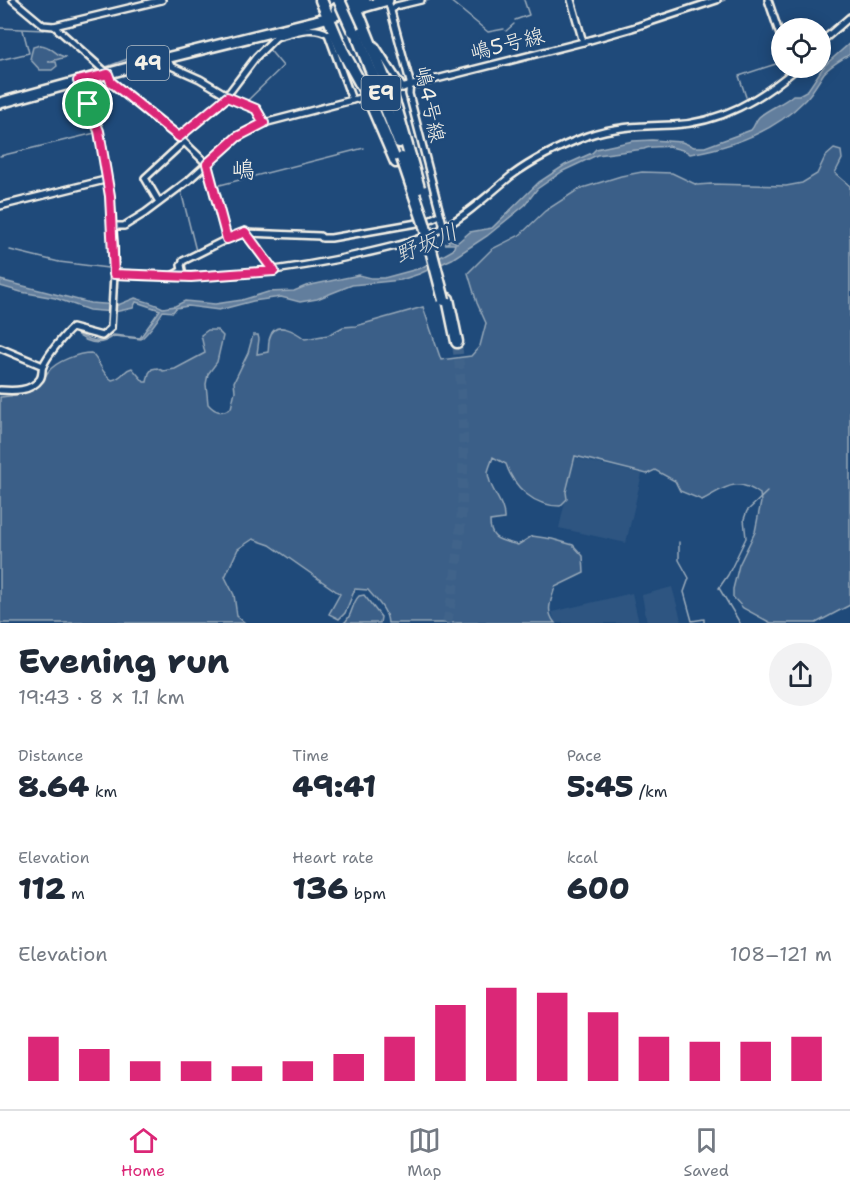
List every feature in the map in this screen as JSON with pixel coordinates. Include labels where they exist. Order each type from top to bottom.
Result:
[{"type":"highway","points":[[321,0],[342,50],[372,107],[403,158],[438,268],[454,343]]},
{"type":"highway","name":"E9","points":[[340,0],[357,30],[403,158]]},
{"type":"highway","points":[[357,3],[357,30]]},
{"type":"main road","name":"49","points":[[0,103],[167,58],[276,32],[357,3],[388,0]]},
{"type":"street","points":[[13,0],[43,25],[54,26],[162,0]]},
{"type":"street","name":"嶋4号線","points":[[388,0],[410,82],[403,88],[444,228]]},
{"type":"street","points":[[391,10],[396,6],[421,0]]},
{"type":"street","points":[[571,0],[583,42]]},
{"type":"street","name":"嶋5号線","points":[[403,88],[583,42],[717,0]]},
{"type":"street","points":[[768,0],[774,18]]},
{"type":"street","points":[[831,33],[850,17]]},
{"type":"street","points":[[54,26],[108,74],[111,82],[179,137],[207,164],[227,239]]},
{"type":"street","points":[[179,137],[227,97],[276,32],[310,29],[328,34],[352,100]]},
{"type":"street","points":[[357,30],[403,88]]},
{"type":"street","points":[[167,58],[171,66],[200,79],[227,97],[256,109],[264,123]]},
{"type":"street","points":[[114,274],[172,276],[274,271],[333,261],[419,239],[460,218],[520,170],[554,150],[589,135],[620,128],[689,123],[711,119],[753,101],[784,78]]},
{"type":"street","points":[[0,390],[27,389],[41,378],[43,366],[72,328],[102,336],[111,328],[114,274],[110,196],[105,180],[99,131],[78,81]]},
{"type":"street","points":[[112,226],[124,226],[131,223],[207,164],[237,137],[264,123],[360,98]]},
{"type":"street","points":[[159,202],[145,178],[184,142]]},
{"type":"street","points":[[0,206],[105,180]]},
{"type":"street","points":[[431,219],[440,215]]},
{"type":"street","points":[[172,276],[182,270],[183,261],[245,232],[330,238],[417,223]]},
{"type":"street","points":[[245,232],[274,271]]},
{"type":"street","points":[[0,348],[43,366]]},
{"type":"shaded area","points":[[850,43],[850,54],[831,67],[831,60]]},
{"type":"shaded area","points":[[40,45],[66,57],[48,62],[56,62],[57,66],[52,70],[40,70],[30,59],[33,47]]},
{"type":"shaded area","points":[[816,78],[821,78],[808,97],[780,121],[752,136],[721,147],[690,154],[669,146],[597,155],[563,171],[537,189],[525,205],[487,236],[452,259],[401,280],[352,285],[317,299],[300,302],[281,297],[253,301],[219,310],[188,306],[176,308],[173,312],[163,311],[141,339],[114,336],[104,342],[88,341],[74,332],[94,341],[114,335],[140,338],[160,310],[136,302],[133,308],[114,312],[89,310],[55,298],[0,286],[0,280],[90,303],[118,305],[135,298],[163,308],[185,301],[215,304],[242,300],[268,292],[294,291],[306,286],[359,275],[384,278],[421,268],[453,250],[455,244],[445,244],[449,242],[445,234],[457,243],[470,232],[492,228],[539,182],[596,149],[633,141],[652,140],[682,142],[694,147],[705,147],[751,130],[763,114],[793,95],[799,95],[808,90]]},
{"type":"shaded area","points":[[834,149],[841,151],[842,159],[835,173],[850,186],[850,605],[816,623],[771,623],[743,608],[733,597],[739,565],[755,532],[761,502],[760,494],[744,486],[724,488],[702,500],[680,491],[675,481],[655,470],[647,474],[575,456],[566,492],[567,499],[560,506],[551,505],[526,494],[514,481],[506,464],[493,457],[488,472],[489,478],[504,513],[504,519],[490,521],[494,536],[518,545],[532,536],[552,539],[573,545],[583,556],[584,573],[555,587],[550,614],[555,623],[388,623],[383,609],[368,590],[355,589],[345,613],[339,619],[329,614],[340,594],[270,545],[253,539],[238,549],[225,577],[234,595],[237,616],[245,623],[0,623],[0,397],[33,390],[52,368],[62,361],[91,353],[105,374],[112,380],[132,368],[144,382],[147,382],[152,369],[157,368],[163,371],[175,369],[205,353],[201,335],[208,330],[217,330],[223,336],[217,362],[208,374],[206,384],[208,404],[213,409],[221,411],[231,408],[235,391],[234,382],[248,353],[253,335],[258,335],[259,339],[257,354],[268,352],[269,339],[276,329],[286,329],[305,339],[328,335],[343,327],[356,326],[423,307],[441,360],[471,356],[480,346],[486,323],[468,273],[492,249],[520,235],[545,211],[579,189],[642,172],[672,173],[697,185],[786,186],[802,183],[817,174],[825,157]]},
{"type":"shaded area","points":[[575,458],[642,474],[626,543],[559,528]]},
{"type":"shaded area","points":[[672,587],[682,623],[647,623],[642,595]]},
{"type":"shaded area","points":[[632,593],[639,623],[555,623],[552,612]]},
{"type":"shaded area","points":[[364,595],[381,617],[380,623],[344,623],[356,599]]},
{"type":"waterway","points":[[8,0],[41,27]]},
{"type":"waterway","points":[[64,21],[148,0]]},
{"type":"waterway","points":[[422,2],[429,0]]},
{"type":"waterway","points":[[449,0],[488,32],[504,29]]},
{"type":"waterway","points":[[515,20],[529,15],[524,0]]},
{"type":"waterway","points":[[719,2],[725,0]]},
{"type":"waterway","points":[[616,35],[680,15]]},
{"type":"waterway","points":[[506,31],[514,24]]},
{"type":"waterway","points":[[0,28],[44,30],[46,28]]},
{"type":"waterway","points":[[52,29],[71,45]]},
{"type":"waterway","points":[[0,60],[29,53],[23,30]]},
{"type":"waterway","points":[[247,101],[283,66],[268,48]]},
{"type":"waterway","points":[[106,67],[133,57],[155,54]]},
{"type":"waterway","points":[[746,97],[739,76],[771,66]]},
{"type":"waterway","points":[[413,88],[487,69]]},
{"type":"waterway","points":[[231,95],[256,107]]},
{"type":"waterway","points":[[0,156],[95,133]]},
{"type":"waterway","points":[[212,174],[216,186],[364,148]]},
{"type":"waterway","points":[[181,191],[196,251]]},
{"type":"waterway","points":[[10,250],[59,262],[108,268]]},
{"type":"waterway","points":[[122,270],[170,272],[180,267]]},
{"type":"waterway","points":[[740,623],[719,588],[746,538],[744,519],[747,511],[767,492]]},
{"type":"waterway","points":[[679,542],[679,560],[689,578],[684,592],[692,621],[704,619],[704,623]]},
{"type":"tunnel","points":[[447,623],[458,553],[463,483],[462,413],[457,342]]},
{"type":"district","name":"嶋","points":[[243,170]]},
{"type":"route","points":[[108,74],[111,82],[160,124],[179,137],[227,97],[256,109],[264,123],[237,137],[207,164],[227,239],[245,232],[274,271],[191,277],[114,274],[110,196],[105,180],[99,131],[88,104],[78,81],[108,74]]},
{"type":"water label","name":"野坂川","points":[[426,243]]}]
